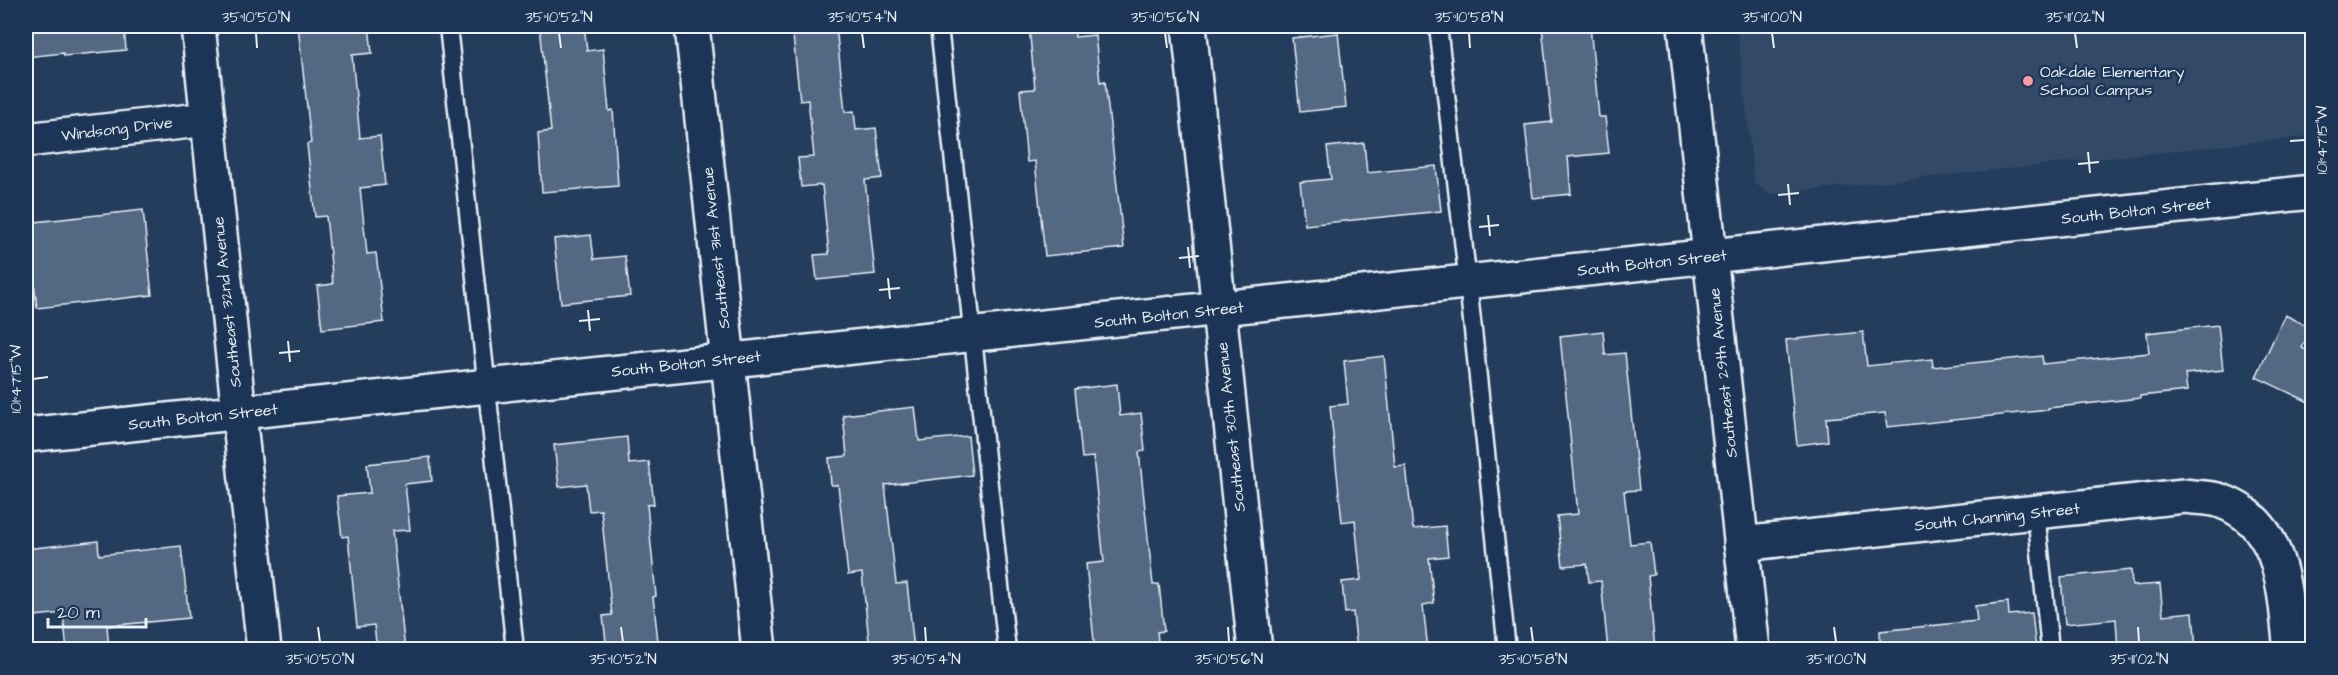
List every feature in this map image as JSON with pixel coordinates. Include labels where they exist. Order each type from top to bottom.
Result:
[{"type":"street","name":"Southeast 32nd Avenue","points":[[198,26],[264,650]]},
{"type":"street","name":"Southeast 31st Avenue","points":[[692,26],[759,650]]},
{"type":"street","name":"Southeast 30th Avenue","points":[[1189,26],[1255,650]]},
{"type":"street","name":"Southeast 29th Avenue","points":[[1685,26],[1752,650]]},
{"type":"street","name":"Windsong Drive","points":[[26,140],[208,119]]},
{"type":"street","name":"South Bolton Street","points":[[26,435],[2313,192]]},
{"type":"street","name":"South Channing Street","points":[[1742,544],[2184,496],[2219,500],[2249,515],[2269,538],[2283,578],[2291,650]]},
{"type":"lane","points":[[448,26],[515,650]]},
{"type":"lane","points":[[939,26],[1007,650]]},
{"type":"lane","points":[[1438,26],[1507,650]]},
{"type":"lane","points":[[2036,512],[2050,650]]},
{"type":"shaded area","name":"Oakdale Elementary School Campus","points":[[1737,26],[2312,26],[2312,136],[1770,194],[1754,183]]},
{"type":"building","points":[[26,26],[124,26],[126,50],[26,57]]},
{"type":"building","points":[[298,26],[369,26],[372,53],[352,55],[360,138],[380,136],[385,185],[360,188],[367,254],[376,253],[384,322],[322,329],[317,286],[333,284],[326,216],[315,217],[307,144],[311,143]]},
{"type":"building","points":[[540,26],[584,26],[587,51],[603,49],[609,111],[613,110],[618,186],[542,192],[538,133],[551,131]]},
{"type":"building","points":[[792,26],[836,26],[845,112],[854,111],[856,130],[876,128],[882,178],[865,180],[875,274],[817,280],[814,255],[829,254],[822,185],[801,187],[798,158],[814,157],[808,100],[800,101]]},
{"type":"building","points":[[1029,26],[1074,26],[1075,37],[1095,35],[1100,82],[1105,81],[1124,248],[1045,256],[1035,161],[1027,162],[1020,90],[1035,89]]},
{"type":"building","points":[[1542,26],[1590,26],[1599,117],[1605,117],[1609,153],[1568,157],[1571,194],[1533,198],[1525,125],[1552,122]]},
{"type":"building","points":[[1338,33],[1346,107],[1300,112],[1292,38]]},
{"type":"building","points":[[1364,143],[1367,173],[1436,166],[1441,211],[1305,225],[1300,182],[1331,179],[1327,147]]},
{"type":"building","points":[[143,210],[152,295],[37,308],[32,264],[26,264],[26,223]]},
{"type":"building","points":[[591,235],[594,259],[625,256],[630,296],[561,303],[554,239]]},
{"type":"building","points":[[2285,315],[2312,328],[2302,348],[2313,353],[2313,404],[2256,377]]},
{"type":"building","points":[[2218,325],[2223,370],[2185,374],[2187,391],[2048,408],[2048,410],[1887,427],[1885,413],[1826,418],[1828,441],[1797,445],[1786,340],[1863,332],[1867,366],[1932,359],[1933,367],[2042,356],[2043,364],[2149,353],[2147,333]]},
{"type":"building","points":[[1603,331],[1605,355],[1625,353],[1639,490],[1624,491],[1630,544],[1650,542],[1654,575],[1648,576],[1655,650],[1608,650],[1601,581],[1589,582],[1587,564],[1563,566],[1557,516],[1578,514],[1560,336]]},
{"type":"building","points":[[1384,356],[1395,467],[1406,466],[1413,529],[1445,526],[1448,556],[1429,558],[1434,603],[1423,605],[1428,650],[1357,650],[1353,612],[1345,613],[1342,582],[1361,580],[1355,520],[1342,522],[1330,406],[1348,404],[1344,361]]},
{"type":"building","points":[[1117,384],[1120,416],[1141,413],[1145,451],[1139,452],[1153,585],[1159,584],[1164,631],[1157,632],[1159,650],[1095,650],[1086,564],[1104,562],[1093,457],[1082,458],[1075,389]]},
{"type":"building","points":[[915,407],[919,441],[968,436],[972,475],[885,485],[896,584],[907,583],[914,650],[870,650],[862,573],[848,575],[838,485],[831,485],[829,458],[847,456],[843,415]]},
{"type":"building","points":[[627,437],[629,464],[649,462],[654,504],[647,505],[659,650],[607,650],[603,616],[612,615],[601,510],[589,511],[586,484],[559,487],[554,445]]},
{"type":"building","points":[[430,457],[432,481],[405,484],[410,530],[392,531],[405,650],[377,650],[374,625],[357,627],[348,536],[342,537],[337,496],[370,493],[367,464]]},
{"type":"building","points":[[98,541],[99,555],[181,546],[189,618],[107,626],[109,650],[67,650],[63,613],[26,617],[26,549]]},
{"type":"building","points":[[2131,570],[2132,586],[2160,584],[2163,615],[2193,612],[2196,650],[2118,650],[2116,619],[2065,624],[2061,577]]},
{"type":"building","points":[[2008,602],[2009,615],[2032,613],[2036,650],[1880,650],[1880,631],[1977,621],[1975,606]]},
{"type":"place","name":"Oakdale Elementary School Campus","points":[[2028,81]]}]
